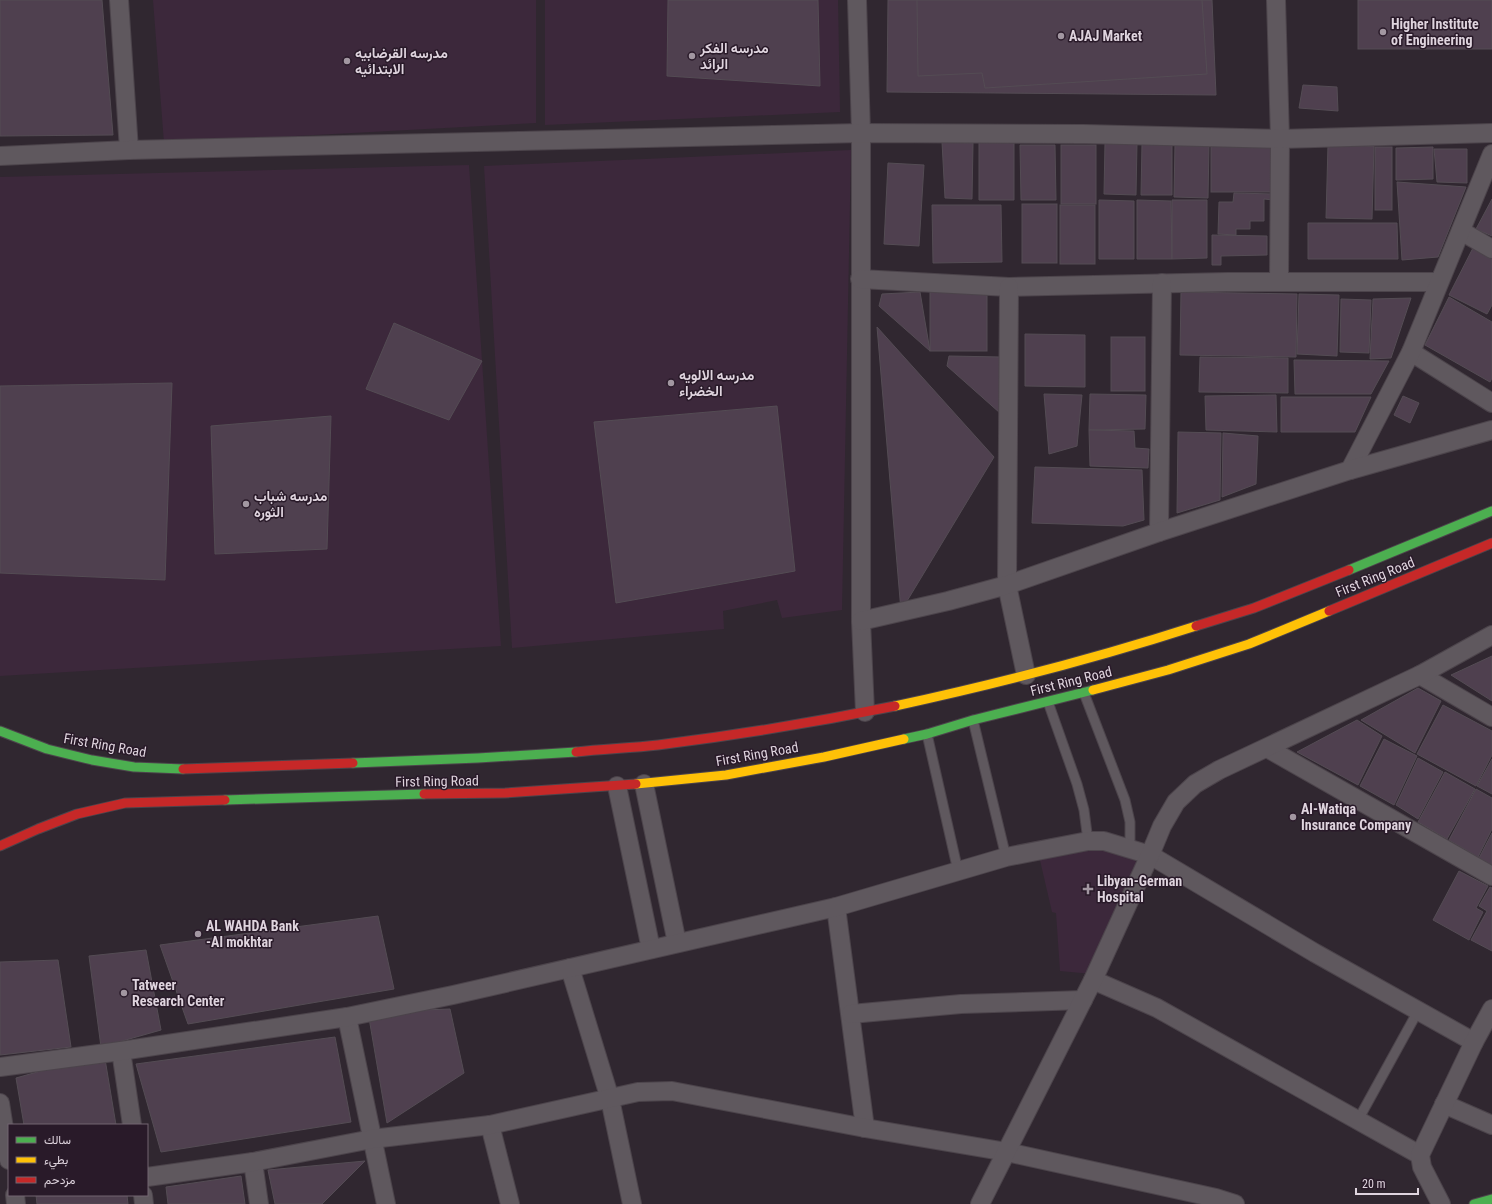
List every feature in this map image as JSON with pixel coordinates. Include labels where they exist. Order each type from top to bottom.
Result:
[{"type":"main road","name":"First Ring Road","points":[[0,731],[47,749],[92,760],[134,767],[185,769],[503,758],[637,747],[732,735],[866,712],[970,690],[1085,660],[1238,613],[1392,553],[1492,511]]},
{"type":"main road","name":"First Ring Road","points":[[0,846],[77,814],[125,803],[505,793],[616,786],[726,775],[824,757],[927,734],[973,720],[1084,693],[1168,670],[1249,644],[1492,544]]},
{"type":"street","points":[[119,0],[129,150]]},
{"type":"street","points":[[856,0],[861,133],[861,621],[866,712]]},
{"type":"street","points":[[1276,0],[1280,139],[1279,282]]},
{"type":"street","points":[[0,156],[129,150],[861,133],[1084,134],[1280,139],[1492,133]]},
{"type":"street","points":[[1350,470],[1411,352],[1492,154]]},
{"type":"street","points":[[1461,231],[1492,249]]},
{"type":"street","points":[[860,279],[1009,287],[1162,283],[1439,282]]},
{"type":"street","points":[[1159,532],[1162,283]]},
{"type":"street","points":[[1009,287],[1007,585],[1026,675]]},
{"type":"street","points":[[1411,352],[1492,403]]},
{"type":"street","points":[[861,621],[948,601],[1007,585],[1159,532],[1350,470],[1492,430]]},
{"type":"street","points":[[980,1204],[1093,980],[1162,826],[1176,802],[1195,784],[1220,770],[1420,675],[1492,636]]},
{"type":"street","points":[[1420,675],[1492,717]]},
{"type":"street","points":[[1267,748],[1492,876]]},
{"type":"street","points":[[644,784],[677,943]]},
{"type":"street","points":[[616,786],[651,949]]},
{"type":"street","points":[[0,1067],[121,1051],[347,1017],[461,993],[836,906],[1006,857],[1088,841],[1104,841],[1150,855],[1315,953],[1474,1042]]},
{"type":"street","points":[[836,906],[865,1128]]},
{"type":"street","points":[[570,968],[610,1099],[632,1204]]},
{"type":"street","points":[[1093,980],[1157,1008],[1420,1154]]},
{"type":"street","points":[[851,1014],[961,1004],[1083,1000]]},
{"type":"street","points":[[1441,1204],[1422,1167],[1420,1154],[1474,1042],[1492,1009]]},
{"type":"street","points":[[347,1017],[386,1204]]},
{"type":"street","points":[[121,1051],[132,1124]]},
{"type":"street","points":[[148,1177],[254,1162],[372,1139],[490,1124],[638,1092],[672,1091],[865,1128],[1006,1152],[1216,1198],[1235,1204]]},
{"type":"street","points":[[0,1103],[8,1154]]},
{"type":"street","points":[[1444,1104],[1492,1125]]},
{"type":"street","points":[[490,1124],[510,1204]]},
{"type":"street","points":[[254,1162],[259,1204]]},
{"type":"lane","points":[[1084,693],[1125,800],[1130,822],[1130,848]]},
{"type":"lane","points":[[1048,702],[1077,784],[1084,810],[1088,841]]},
{"type":"lane","points":[[973,720],[1006,857]]},
{"type":"lane","points":[[927,734],[958,871]]},
{"type":"lane","points":[[1358,1120],[1418,1010]]},
{"type":"shaded area","name":"مدرسه القرضابيه الابتدائيه","points":[[153,0],[536,0],[536,123],[164,143]]},
{"type":"shaded area","name":"مدرسه الفكر الرائد","points":[[545,0],[838,0],[840,112],[545,125]]},
{"type":"shaded area","name":"مدرسه الالويه الخضراء","points":[[851,150],[842,610],[782,618],[777,600],[723,611],[724,629],[512,648],[484,166]]},
{"type":"shaded area","name":"مدرسه شباب الثوره","points":[[469,165],[501,646],[0,676],[0,177]]},
{"type":"shaded area","name":"Libyan-German Hospital","points":[[1102,849],[1127,854],[1140,865],[1092,974],[1060,971],[1056,913],[1052,912],[1039,856],[1059,852]]},
{"type":"building","points":[[0,0],[102,0],[113,135],[0,136]]},
{"type":"building","points":[[668,0],[818,0],[820,86],[667,76]]},
{"type":"building","name":"AJAJ Market","points":[[888,0],[1212,0],[1216,95],[887,92]]},
{"type":"building","name":"AJAJ Market","points":[[917,0],[1202,0],[1207,74],[985,88],[982,73],[918,76]]},
{"type":"building","points":[[1358,0],[1492,0],[1492,49],[1358,49]]},
{"type":"building","points":[[1303,85],[1337,87],[1338,111],[1299,108]]},
{"type":"building","points":[[979,141],[1014,142],[1014,200],[979,200]]},
{"type":"building","points":[[942,142],[973,143],[972,199],[945,198]]},
{"type":"building","points":[[1105,143],[1137,143],[1136,195],[1104,194]]},
{"type":"building","points":[[1211,143],[1277,143],[1277,192],[1211,192]]},
{"type":"building","points":[[1142,144],[1172,145],[1172,195],[1141,195]]},
{"type":"building","points":[[1175,144],[1209,145],[1208,198],[1174,197]]},
{"type":"building","points":[[1020,145],[1055,145],[1056,200],[1021,200]]},
{"type":"building","points":[[1061,145],[1096,145],[1096,204],[1061,204]]},
{"type":"building","points":[[1328,145],[1374,146],[1372,219],[1326,218]]},
{"type":"building","points":[[1375,147],[1392,147],[1392,210],[1375,210]]},
{"type":"building","points":[[1433,147],[1433,179],[1396,180],[1396,148]]},
{"type":"building","points":[[1434,149],[1467,149],[1467,183],[1437,182]]},
{"type":"building","points":[[888,163],[924,165],[919,246],[884,244]]},
{"type":"building","points":[[1397,182],[1466,187],[1438,257],[1402,260]]},
{"type":"building","points":[[1234,193],[1274,194],[1274,200],[1264,199],[1264,221],[1250,221],[1250,229],[1236,229],[1236,235],[1218,234],[1219,202],[1233,202]]},
{"type":"building","points":[[1492,199],[1492,236],[1476,229]]},
{"type":"building","points":[[1099,200],[1134,201],[1134,259],[1099,259]]},
{"type":"building","points":[[1137,200],[1171,201],[1172,259],[1137,259]]},
{"type":"building","points":[[1172,200],[1207,200],[1207,258],[1172,259]]},
{"type":"building","points":[[1022,204],[1057,204],[1057,263],[1022,263]]},
{"type":"building","points":[[932,205],[1001,205],[1002,262],[933,263]]},
{"type":"building","points":[[1060,205],[1095,205],[1095,264],[1060,264]]},
{"type":"building","points":[[1308,223],[1397,223],[1398,259],[1308,259]]},
{"type":"building","points":[[1212,235],[1267,236],[1267,255],[1221,256],[1221,265],[1212,265]]},
{"type":"building","points":[[1474,246],[1492,257],[1492,305],[1487,314],[1449,295]]},
{"type":"building","points":[[930,291],[987,291],[987,351],[930,351]]},
{"type":"building","points":[[920,292],[930,351],[879,306],[882,294]]},
{"type":"building","points":[[1181,292],[1297,294],[1296,357],[1180,355]]},
{"type":"building","points":[[1299,294],[1339,295],[1337,356],[1297,354]]},
{"type":"building","points":[[1449,297],[1492,322],[1492,378],[1490,382],[1425,345]]},
{"type":"building","points":[[1411,298],[1391,358],[1370,359],[1373,299]]},
{"type":"building","points":[[1341,299],[1371,300],[1369,353],[1340,352]]},
{"type":"building","points":[[394,323],[482,361],[449,420],[366,389]]},
{"type":"building","points":[[877,327],[994,457],[901,611]]},
{"type":"building","points":[[1025,334],[1085,335],[1085,387],[1025,386]]},
{"type":"building","points":[[1111,337],[1145,337],[1145,391],[1111,391]]},
{"type":"building","points":[[949,356],[1001,357],[1009,421],[947,366]]},
{"type":"building","points":[[1200,357],[1288,358],[1288,393],[1199,392]]},
{"type":"building","points":[[1294,360],[1389,361],[1371,394],[1295,394]]},
{"type":"building","points":[[172,383],[165,580],[0,573],[0,386]]},
{"type":"building","points":[[1044,394],[1082,395],[1077,446],[1049,454]]},
{"type":"building","points":[[1090,394],[1146,395],[1145,429],[1089,430]]},
{"type":"building","points":[[1276,395],[1277,432],[1206,430],[1205,396]]},
{"type":"building","points":[[1403,396],[1419,403],[1410,423],[1394,415]]},
{"type":"building","points":[[1281,397],[1371,397],[1355,432],[1281,432]]},
{"type":"building","points":[[777,406],[795,571],[616,603],[594,422]]},
{"type":"building","points":[[331,416],[327,549],[215,554],[211,426]]},
{"type":"building","points":[[1089,430],[1134,431],[1135,448],[1149,449],[1148,468],[1090,466]]},
{"type":"building","points":[[1178,432],[1221,433],[1220,500],[1177,513]]},
{"type":"building","points":[[1223,433],[1258,436],[1256,484],[1222,497]]},
{"type":"building","points":[[1035,467],[1142,470],[1144,520],[1123,526],[1032,523]]},
{"type":"building","points":[[1492,656],[1492,701],[1451,675]]},
{"type":"building","points":[[1418,688],[1441,701],[1415,753],[1361,720]]},
{"type":"building","points":[[1443,705],[1492,731],[1492,755],[1476,786],[1417,754]]},
{"type":"building","points":[[1357,720],[1382,736],[1358,785],[1297,752]]},
{"type":"building","points":[[1384,739],[1417,756],[1394,805],[1360,786]]},
{"type":"building","points":[[1418,758],[1443,772],[1418,819],[1396,805]]},
{"type":"building","points":[[1492,759],[1492,794],[1477,786]]},
{"type":"building","points":[[1445,772],[1475,789],[1447,839],[1418,822]]},
{"type":"building","points":[[1476,789],[1492,798],[1492,829],[1478,857],[1449,840]]},
{"type":"building","points":[[1492,833],[1492,865],[1479,858]]},
{"type":"building","points":[[1459,871],[1488,886],[1476,908],[1483,912],[1469,940],[1433,920]]},
{"type":"building","points":[[1490,887],[1492,888],[1492,951],[1471,940],[1487,911],[1479,906]]},
{"type":"building","points":[[378,916],[394,989],[188,1024],[160,945]]},
{"type":"building","name":"Tatweer Research Center","points":[[146,950],[161,1030],[101,1047],[89,956]]},
{"type":"building","points":[[58,960],[71,1047],[0,1055],[0,962]]},
{"type":"building","points":[[450,1009],[464,1073],[387,1123],[368,1012]]},
{"type":"building","points":[[335,1037],[351,1122],[161,1152],[136,1064]]},
{"type":"building","points":[[104,1053],[116,1124],[24,1124],[16,1078]]},
{"type":"building","points":[[365,1161],[322,1204],[275,1204],[268,1170]]},
{"type":"building","points":[[241,1176],[245,1204],[168,1204],[166,1187]]},
{"type":"building","points":[[36,1196],[127,1196],[128,1204],[37,1204]]},
{"type":"traffic: fast","points":[[1349,570],[1492,511]]},
{"type":"traffic: fast","points":[[904,739],[1093,690]]},
{"type":"traffic: fast","points":[[0,731],[47,749],[92,760],[134,767],[183,769]]},
{"type":"traffic: fast","points":[[353,763],[576,752]]},
{"type":"traffic: fast","points":[[225,800],[424,794]]},
{"type":"traffic: fast","points":[[1474,1204],[1492,1199]]},
{"type":"traffic: slow","points":[[1093,690],[1168,670],[1249,644],[1329,611]]},
{"type":"traffic: slow","points":[[895,706],[1047,670],[1196,626]]},
{"type":"traffic: slow","points":[[636,784],[726,775],[824,757],[904,739]]},
{"type":"traffic: jam","points":[[1329,611],[1492,543]]},
{"type":"traffic: jam","points":[[1196,626],[1254,608],[1349,570]]},
{"type":"traffic: jam","points":[[576,752],[658,745],[718,737],[807,723],[895,706]]},
{"type":"traffic: jam","points":[[183,769],[353,763]]},
{"type":"traffic: jam","points":[[424,794],[505,793],[636,784]]},
{"type":"traffic: jam","points":[[0,846],[77,814],[125,803],[225,800]]},
{"type":"place","name":"Higher Institute of Engineering","points":[[1383,32]]},
{"type":"place","name":"AJAJ Market","points":[[1061,36]]},
{"type":"place","name":"مدرسه الفكر الرائد","points":[[692,56]]},
{"type":"place","name":"مدرسه القرضابيه الابتدائيه","points":[[347,61]]},
{"type":"place","name":"مدرسه الالويه الخضراء","points":[[671,383]]},
{"type":"place","name":"مدرسه شباب الثوره","points":[[246,504]]},
{"type":"place","name":"Al-Watiqa Insurance Company","points":[[1293,817]]},
{"type":"place","name":"Libyan-German Hospital","points":[[1088,889]]},
{"type":"place","name":"AL WAHDA Bank -Al mokhtar","points":[[198,934]]},
{"type":"place","name":"Tatweer Research Center","points":[[124,993]]}]
